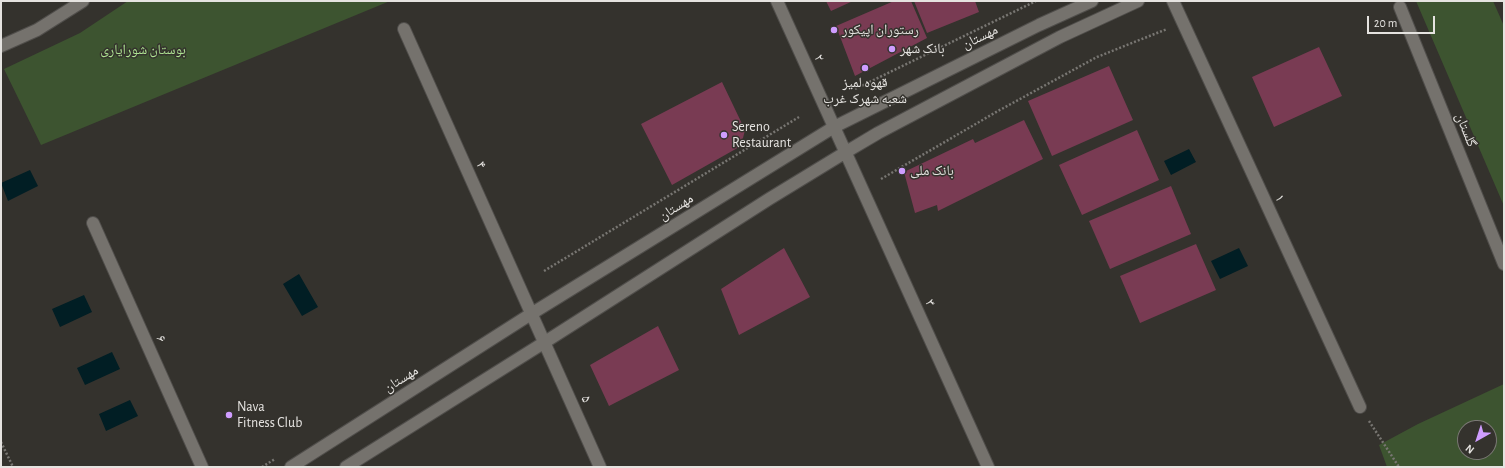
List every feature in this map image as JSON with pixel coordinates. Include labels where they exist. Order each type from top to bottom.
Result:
[{"type":"street","points":[[1,46],[37,30],[83,1]]},
{"type":"street","name":"۲","points":[[777,1],[846,152]]},
{"type":"street","name":"مهستان","points":[[290,467],[531,314],[834,127],[1039,25],[1092,1]]},
{"type":"street","points":[[346,467],[769,199],[878,133],[1048,44],[1138,1]]},
{"type":"street","name":"۱","points":[[1173,1],[1360,407]]},
{"type":"street","name":"گلستان","points":[[1400,7],[1504,264]]},
{"type":"street","points":[[1039,25],[1048,44]]},
{"type":"street","name":"۴","points":[[404,29],[531,314],[545,342]]},
{"type":"street","name":"۳","points":[[846,152],[988,467]]},
{"type":"street","name":"۶","points":[[93,223],[202,467]]},
{"type":"street","name":"۵","points":[[545,342],[600,467]]},
{"type":"path","name":"مهستان","points":[[855,89],[1036,1]]},
{"type":"path","points":[[881,179],[998,111],[1097,57],[1174,26]]},
{"type":"path","name":"مهستان","points":[[544,271],[799,117]]},
{"type":"path","points":[[1360,407],[1399,467]]},
{"type":"path","points":[[1,442],[13,467]]},
{"type":"green space","name":"بوستان شورایاری","points":[[128,1],[390,1],[41,145],[4,69],[80,33]]},
{"type":"green space","points":[[1416,1],[1493,1],[1504,26],[1504,206]]},
{"type":"green space","points":[[1504,384],[1504,467],[1387,467],[1379,445],[1418,424]]},
{"type":"water","points":[[1189,149],[1196,162],[1171,175],[1164,161]]},
{"type":"water","points":[[30,170],[38,186],[8,201],[1,183]]},
{"type":"water","points":[[1239,248],[1248,266],[1220,279],[1211,261]]},
{"type":"water","points":[[299,274],[318,307],[302,316],[283,284]]},
{"type":"water","points":[[84,295],[92,312],[60,327],[52,309]]},
{"type":"water","points":[[112,352],[120,369],[85,385],[77,368]]},
{"type":"water","points":[[130,400],[138,416],[106,431],[99,414]]},
{"type":"building","points":[[826,1],[853,1],[831,11]]},
{"type":"building","points":[[894,1],[911,1],[927,38],[855,76],[836,26]]},
{"type":"building","points":[[914,1],[975,1],[979,12],[927,33]]},
{"type":"building","points":[[1319,47],[1342,96],[1274,127],[1252,77]]},
{"type":"building","points":[[1109,66],[1133,120],[1052,156],[1028,101]]},
{"type":"building","points":[[722,82],[745,130],[741,146],[672,185],[641,124]]},
{"type":"building","points":[[1024,120],[1043,159],[938,211],[937,205],[915,213],[904,172],[973,139],[975,143]]},
{"type":"building","points":[[1137,130],[1159,180],[1082,215],[1059,165]]},
{"type":"building","points":[[1171,186],[1191,234],[1110,269],[1089,221]]},
{"type":"building","points":[[1196,244],[1216,290],[1140,323],[1120,276]]},
{"type":"building","points":[[784,248],[810,297],[739,335],[721,289]]},
{"type":"building","points":[[658,326],[679,370],[609,406],[590,365]]},
{"type":"place","name":"رستوران اپیکور","points":[[834,30]]},
{"type":"place","name":"بانک شهر","points":[[892,49]]},
{"type":"place","name":"قهوه لمیز شعبه شهرک غرب","points":[[865,68]]},
{"type":"place","name":"Sereno Restaurant","points":[[724,135]]},
{"type":"place","name":"بانک ملی","points":[[902,171]]},
{"type":"place","name":"Nava Fitness Club","points":[[229,415]]}]
